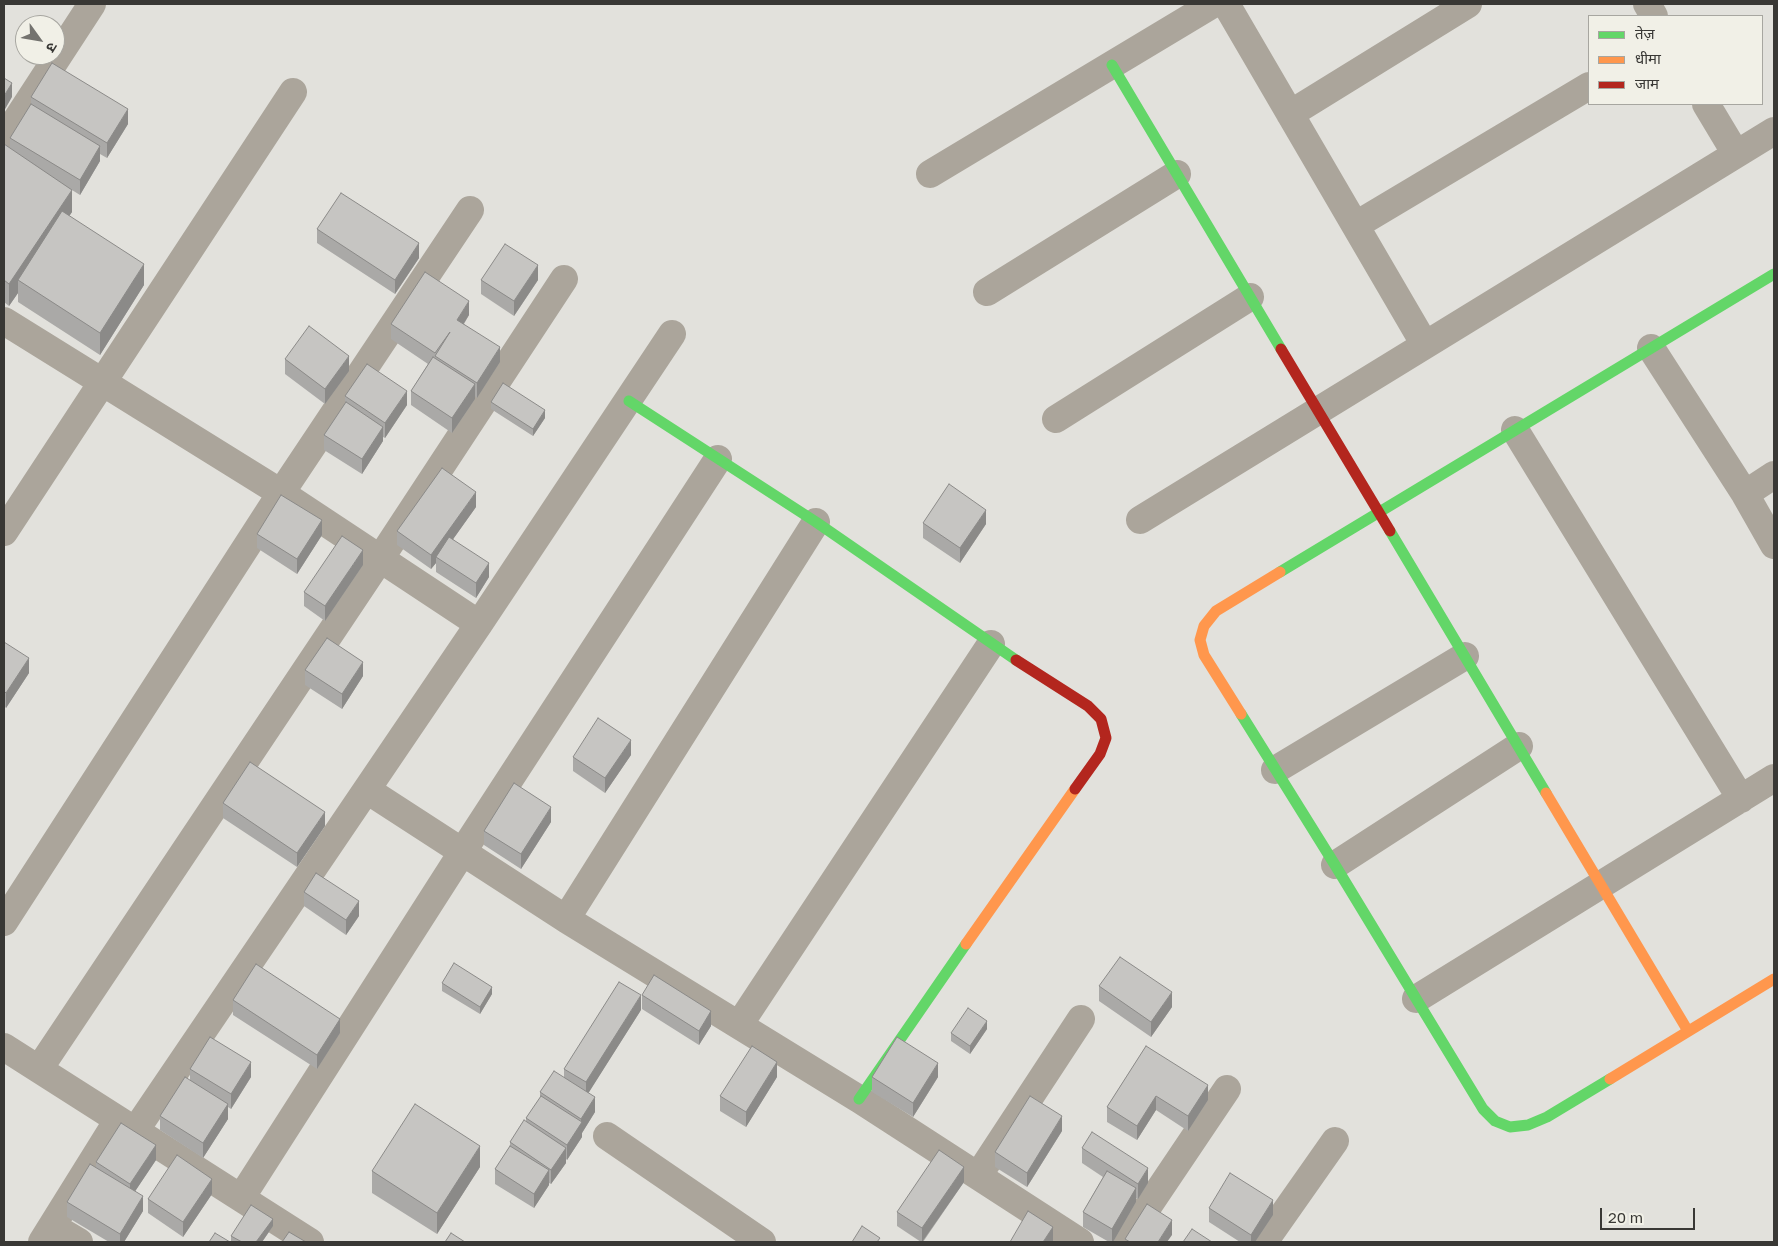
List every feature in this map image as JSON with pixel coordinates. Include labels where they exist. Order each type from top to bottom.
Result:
[{"type":"street","points":[[4,138],[92,4]]},
{"type":"street","points":[[930,174],[1213,4]]},
{"type":"street","points":[[1226,4],[1425,344]]},
{"type":"street","points":[[1290,114],[1468,4]]},
{"type":"street","points":[[1647,4],[1653,15]]},
{"type":"street","points":[[1112,65],[1688,1031]]},
{"type":"street","points":[[1356,226],[1588,87]]},
{"type":"street","points":[[4,532],[293,92]]},
{"type":"street","points":[[1707,105],[1736,154]]},
{"type":"street","points":[[1140,520],[1774,131]]},
{"type":"street","points":[[987,292],[1177,174]]},
{"type":"street","points":[[4,922],[281,493],[470,210]]},
{"type":"street","points":[[1774,274],[1216,611],[1204,626],[1200,640],[1204,655],[1335,865],[1483,1109],[1495,1121],[1510,1127],[1528,1125],[1547,1117],[1774,979]]},
{"type":"street","points":[[39,1069],[380,559],[564,279]]},
{"type":"street","points":[[1056,419],[1250,297]]},
{"type":"street","points":[[4,321],[281,493],[479,624]]},
{"type":"street","points":[[79,1242],[47,1234],[367,790],[629,401],[672,334]]},
{"type":"street","points":[[1652,348],[1745,494],[1774,545]]},
{"type":"street","points":[[629,401],[816,522],[991,644],[1088,706],[1101,719],[1106,738],[1100,754],[1006,885],[859,1099]]},
{"type":"street","points":[[1515,430],[1741,798]]},
{"type":"street","points":[[241,1198],[463,851],[718,459]]},
{"type":"street","points":[[1745,494],[1774,476]]},
{"type":"street","points":[[566,919],[816,522]]},
{"type":"street","points":[[739,1025],[991,644]]},
{"type":"street","points":[[1275,770],[1465,656]]},
{"type":"street","points":[[1335,865],[1519,746]]},
{"type":"street","points":[[1416,999],[1774,778]]},
{"type":"street","points":[[367,790],[566,919],[859,1099],[1080,1242]]},
{"type":"street","points":[[978,1176],[1080,1019]]},
{"type":"street","points":[[4,1047],[310,1242]]},
{"type":"street","points":[[1124,1242],[1227,1089]]},
{"type":"street","points":[[607,1136],[762,1242]]},
{"type":"street","points":[[1264,1242],[1335,1140]]},
{"type":"building","points":[[51,65],[55,65],[128,109],[107,143],[31,97]]},
{"type":"building","points":[[4,78],[12,83],[4,96]]},
{"type":"building","points":[[31,104],[100,146],[80,180],[10,138]]},
{"type":"building","points":[[4,144],[72,190],[9,284],[4,280]]},
{"type":"building","points":[[341,193],[419,243],[395,280],[317,229]]},
{"type":"building","points":[[62,211],[144,264],[100,333],[18,280]]},
{"type":"building","points":[[505,244],[538,265],[514,301],[481,280]]},
{"type":"building","points":[[425,272],[469,301],[457,320],[500,347],[477,383],[435,356],[450,332],[435,353],[391,324]]},
{"type":"building","points":[[309,326],[349,356],[325,389],[285,359]]},
{"type":"building","points":[[433,357],[475,384],[452,418],[411,391]]},
{"type":"building","points":[[367,364],[407,391],[385,423],[345,396]]},
{"type":"building","points":[[503,383],[545,410],[533,429],[491,402]]},
{"type":"building","points":[[346,402],[383,427],[362,459],[324,435]]},
{"type":"building","points":[[442,468],[476,492],[431,555],[397,531]]},
{"type":"building","points":[[949,484],[986,510],[960,548],[923,523]]},
{"type":"building","points":[[281,495],[322,520],[297,559],[257,534]]},
{"type":"building","points":[[342,536],[363,550],[325,606],[304,592]]},
{"type":"building","points":[[449,537],[489,563],[476,583],[436,557]]},
{"type":"building","points":[[327,638],[363,662],[342,694],[305,670]]},
{"type":"building","points":[[4,642],[29,658],[6,693],[4,691]]},
{"type":"building","points":[[598,718],[631,740],[605,778],[573,757]]},
{"type":"building","points":[[250,762],[325,812],[297,853],[223,803]]},
{"type":"building","points":[[514,783],[551,807],[521,854],[484,831]]},
{"type":"building","points":[[316,873],[359,901],[346,920],[304,892]]},
{"type":"building","points":[[1120,957],[1172,992],[1151,1022],[1099,986]]},
{"type":"building","points":[[454,963],[492,987],[480,1007],[442,983]]},
{"type":"building","points":[[256,964],[340,1019],[317,1055],[233,1000]]},
{"type":"building","points":[[654,975],[711,1011],[699,1031],[642,995]]},
{"type":"building","points":[[619,982],[641,995],[586,1082],[564,1069]]},
{"type":"building","points":[[968,1008],[987,1021],[970,1046],[951,1033]]},
{"type":"building","points":[[210,1037],[251,1062],[231,1094],[190,1069]]},
{"type":"building","points":[[897,1037],[938,1063],[913,1103],[872,1077]]},
{"type":"building","points":[[752,1046],[777,1062],[746,1112],[720,1096]]},
{"type":"building","points":[[1146,1046],[1208,1085],[1188,1116],[1156,1096],[1137,1126],[1107,1107]]},
{"type":"building","points":[[554,1071],[595,1097],[581,1119],[540,1092]]},
{"type":"building","points":[[185,1077],[228,1104],[203,1143],[160,1116]]},
{"type":"building","points":[[541,1096],[582,1122],[567,1145],[526,1118]]},
{"type":"building","points":[[1030,1096],[1062,1116],[1027,1173],[995,1152]]},
{"type":"building","points":[[415,1104],[480,1146],[437,1213],[372,1171]]},
{"type":"building","points":[[524,1120],[566,1148],[551,1170],[510,1142]]},
{"type":"building","points":[[121,1123],[156,1145],[130,1184],[96,1162]]},
{"type":"building","points":[[1092,1132],[1148,1168],[1138,1184],[1082,1148]]},
{"type":"building","points":[[510,1146],[549,1170],[534,1194],[495,1169]]},
{"type":"building","points":[[939,1150],[964,1167],[922,1228],[897,1212]]},
{"type":"building","points":[[177,1155],[212,1179],[183,1222],[148,1199]]},
{"type":"building","points":[[90,1164],[143,1196],[120,1234],[67,1202]]},
{"type":"building","points":[[1107,1171],[1136,1188],[1112,1229],[1083,1212]]},
{"type":"building","points":[[1230,1173],[1273,1200],[1251,1235],[1209,1208]]},
{"type":"building","points":[[1147,1204],[1172,1220],[1158,1242],[1130,1242],[1125,1239]]},
{"type":"building","points":[[251,1205],[273,1219],[256,1242],[242,1242],[231,1236]]},
{"type":"building","points":[[1028,1211],[1053,1227],[1043,1242],[1010,1242]]},
{"type":"building","points":[[862,1226],[880,1238],[877,1242],[852,1242]]},
{"type":"building","points":[[1192,1229],[1212,1242],[1183,1242]]},
{"type":"building","points":[[289,1232],[306,1242],[282,1242]]},
{"type":"building","points":[[215,1233],[230,1242],[209,1242]]},
{"type":"building","points":[[451,1233],[465,1242],[445,1242]]},
{"type":"traffic: fast","points":[[1112,65],[1281,349]]},
{"type":"traffic: fast","points":[[1280,572],[1774,274]]},
{"type":"traffic: fast","points":[[629,401],[816,522],[1016,660]]},
{"type":"traffic: fast","points":[[1390,531],[1546,793]]},
{"type":"traffic: fast","points":[[1241,714],[1483,1109],[1495,1121],[1510,1127],[1528,1125],[1547,1117],[1610,1079]]},
{"type":"traffic: fast","points":[[859,1099],[966,944]]},
{"type":"traffic: slow","points":[[1241,714],[1204,655],[1200,640],[1204,626],[1216,611],[1280,572]]},
{"type":"traffic: slow","points":[[966,944],[1075,789]]},
{"type":"traffic: slow","points":[[1546,793],[1688,1031]]},
{"type":"traffic: slow","points":[[1610,1079],[1774,979]]},
{"type":"traffic: jam","points":[[1281,349],[1390,531]]},
{"type":"traffic: jam","points":[[1016,660],[1088,706],[1101,719],[1106,738],[1100,754],[1075,789]]}]
